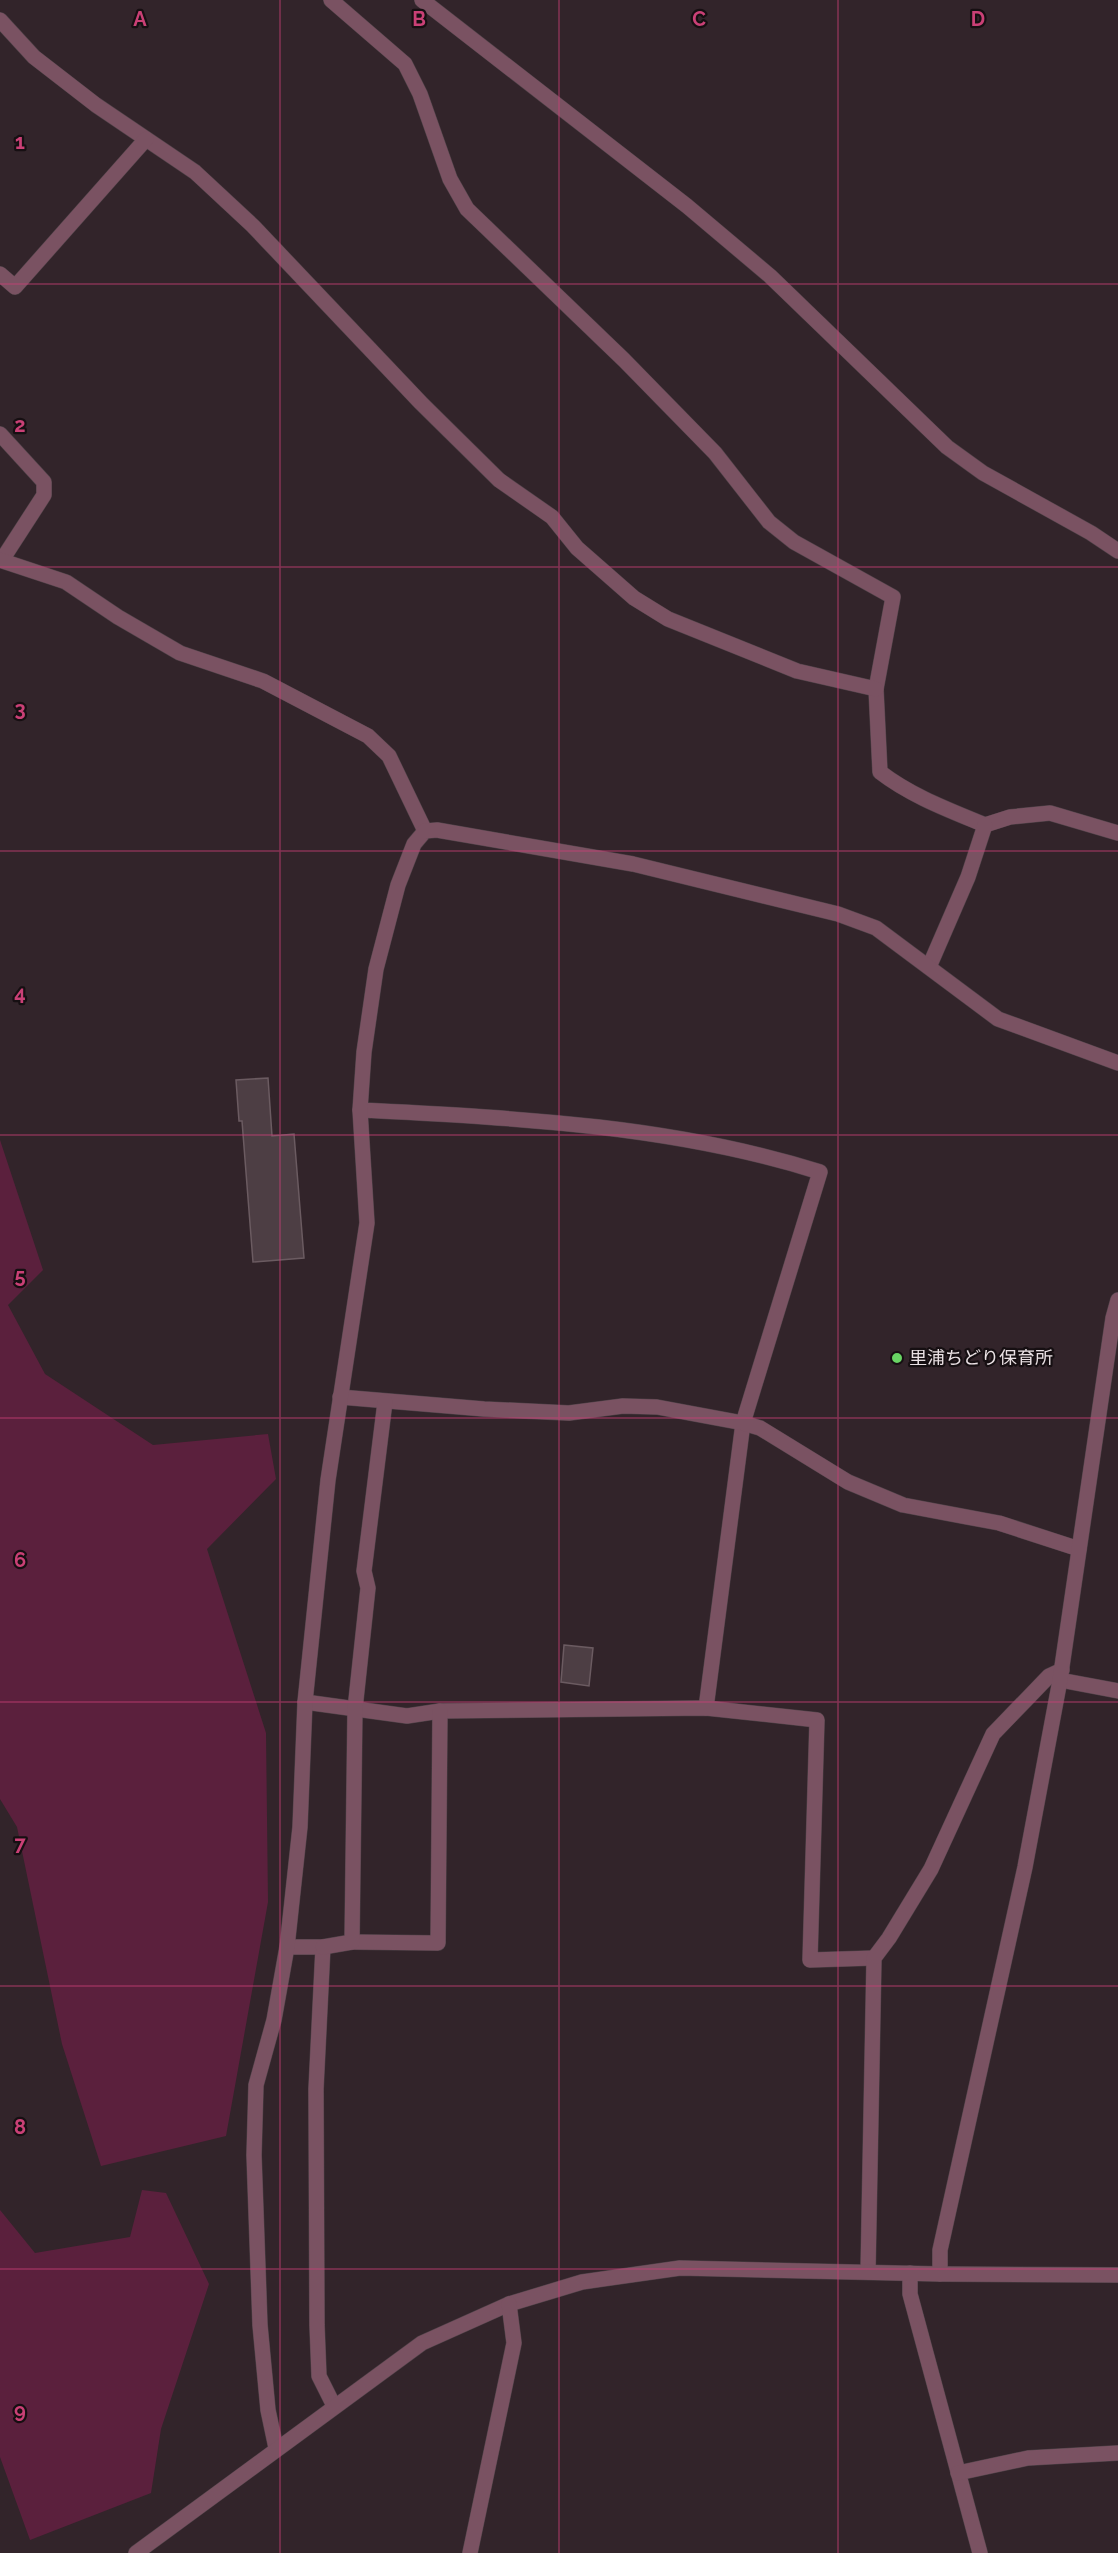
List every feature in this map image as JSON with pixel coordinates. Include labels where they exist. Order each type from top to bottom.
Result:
[{"type":"street","points":[[330,0],[381,41],[405,64],[420,94],[450,179],[467,209],[531,268],[707,445],[769,522],[794,542],[893,597],[876,688],[880,772],[927,800],[985,825],[1010,817],[1050,813],[1118,833]]},
{"type":"street","points":[[422,0],[704,220],[770,276],[947,447],[982,473],[1091,533],[1118,551]]},
{"type":"street","points":[[0,20],[34,57],[195,172],[253,226],[421,404],[499,480],[552,517],[578,548],[634,598],[668,619],[797,671],[876,688]]},
{"type":"street","points":[[0,274],[15,287],[146,139]]},
{"type":"street","points":[[0,434],[44,482],[44,495],[1,560],[66,582],[118,617],[180,653],[263,681],[368,736],[389,756],[425,831]]},
{"type":"street","points":[[930,967],[968,878],[985,825]]},
{"type":"street","points":[[276,2448],[268,2410],[260,2325],[254,2155],[256,2085],[274,2020],[286,1947],[300,1827],[305,1702],[328,1480],[367,1223],[360,1110],[364,1052],[376,969],[398,885],[414,844],[425,831],[437,830],[633,864],[813,907],[876,928],[998,1019],[1118,1063]]},
{"type":"street","points":[[360,1110],[541,1120],[676,1138],[775,1158],[820,1172],[742,1422],[706,1708]]},
{"type":"street","points":[[940,2274],[940,2250],[1025,1867],[1061,1675],[1113,1318],[1118,1300]]},
{"type":"street","points":[[340,1397],[385,1402],[569,1413],[623,1406],[657,1407],[742,1422],[760,1428],[848,1482],[903,1505],[999,1523],[1079,1549]]},
{"type":"street","points":[[352,1942],[355,1709],[368,1588],[364,1571],[385,1402]]},
{"type":"street","points":[[868,2272],[874,1958],[889,1938],[931,1869],[993,1734],[1049,1676],[1061,1675],[1118,1691]]},
{"type":"street","points":[[305,1702],[407,1716],[440,1711],[706,1708],[817,1720],[810,1960],[874,1958]]},
{"type":"street","points":[[286,1947],[323,1947],[352,1942],[438,1942],[440,1711]]},
{"type":"street","points":[[323,1947],[316,2089],[317,2325],[319,2376],[334,2406]]},
{"type":"street","points":[[136,2553],[422,2343],[509,2304],[582,2282],[680,2268],[940,2274],[1118,2275]]},
{"type":"street","points":[[910,2273],[910,2294],[980,2553]]},
{"type":"street","points":[[470,2553],[514,2343],[509,2304]]},
{"type":"street","points":[[958,2473],[1028,2458],[1118,2452]]},
{"type":"shaded area","points":[[0,1140],[43,1270],[8,1305],[45,1374],[153,1445],[268,1434],[276,1479],[207,1549],[266,1733],[268,1902],[226,2136],[101,2166],[62,2044],[17,1827],[0,1799]]},
{"type":"shaded area","points":[[142,2190],[166,2193],[209,2284],[161,2429],[151,2493],[30,2540],[0,2457],[0,2210],[35,2253],[130,2237]]},
{"type":"building","points":[[268,1078],[272,1136],[294,1134],[304,1258],[253,1262],[242,1121],[239,1121],[236,1080]]},
{"type":"building","points":[[564,1645],[593,1648],[589,1686],[561,1682]]},
{"type":"place","name":"里浦ちどり保育所","points":[[897,1358]]}]
